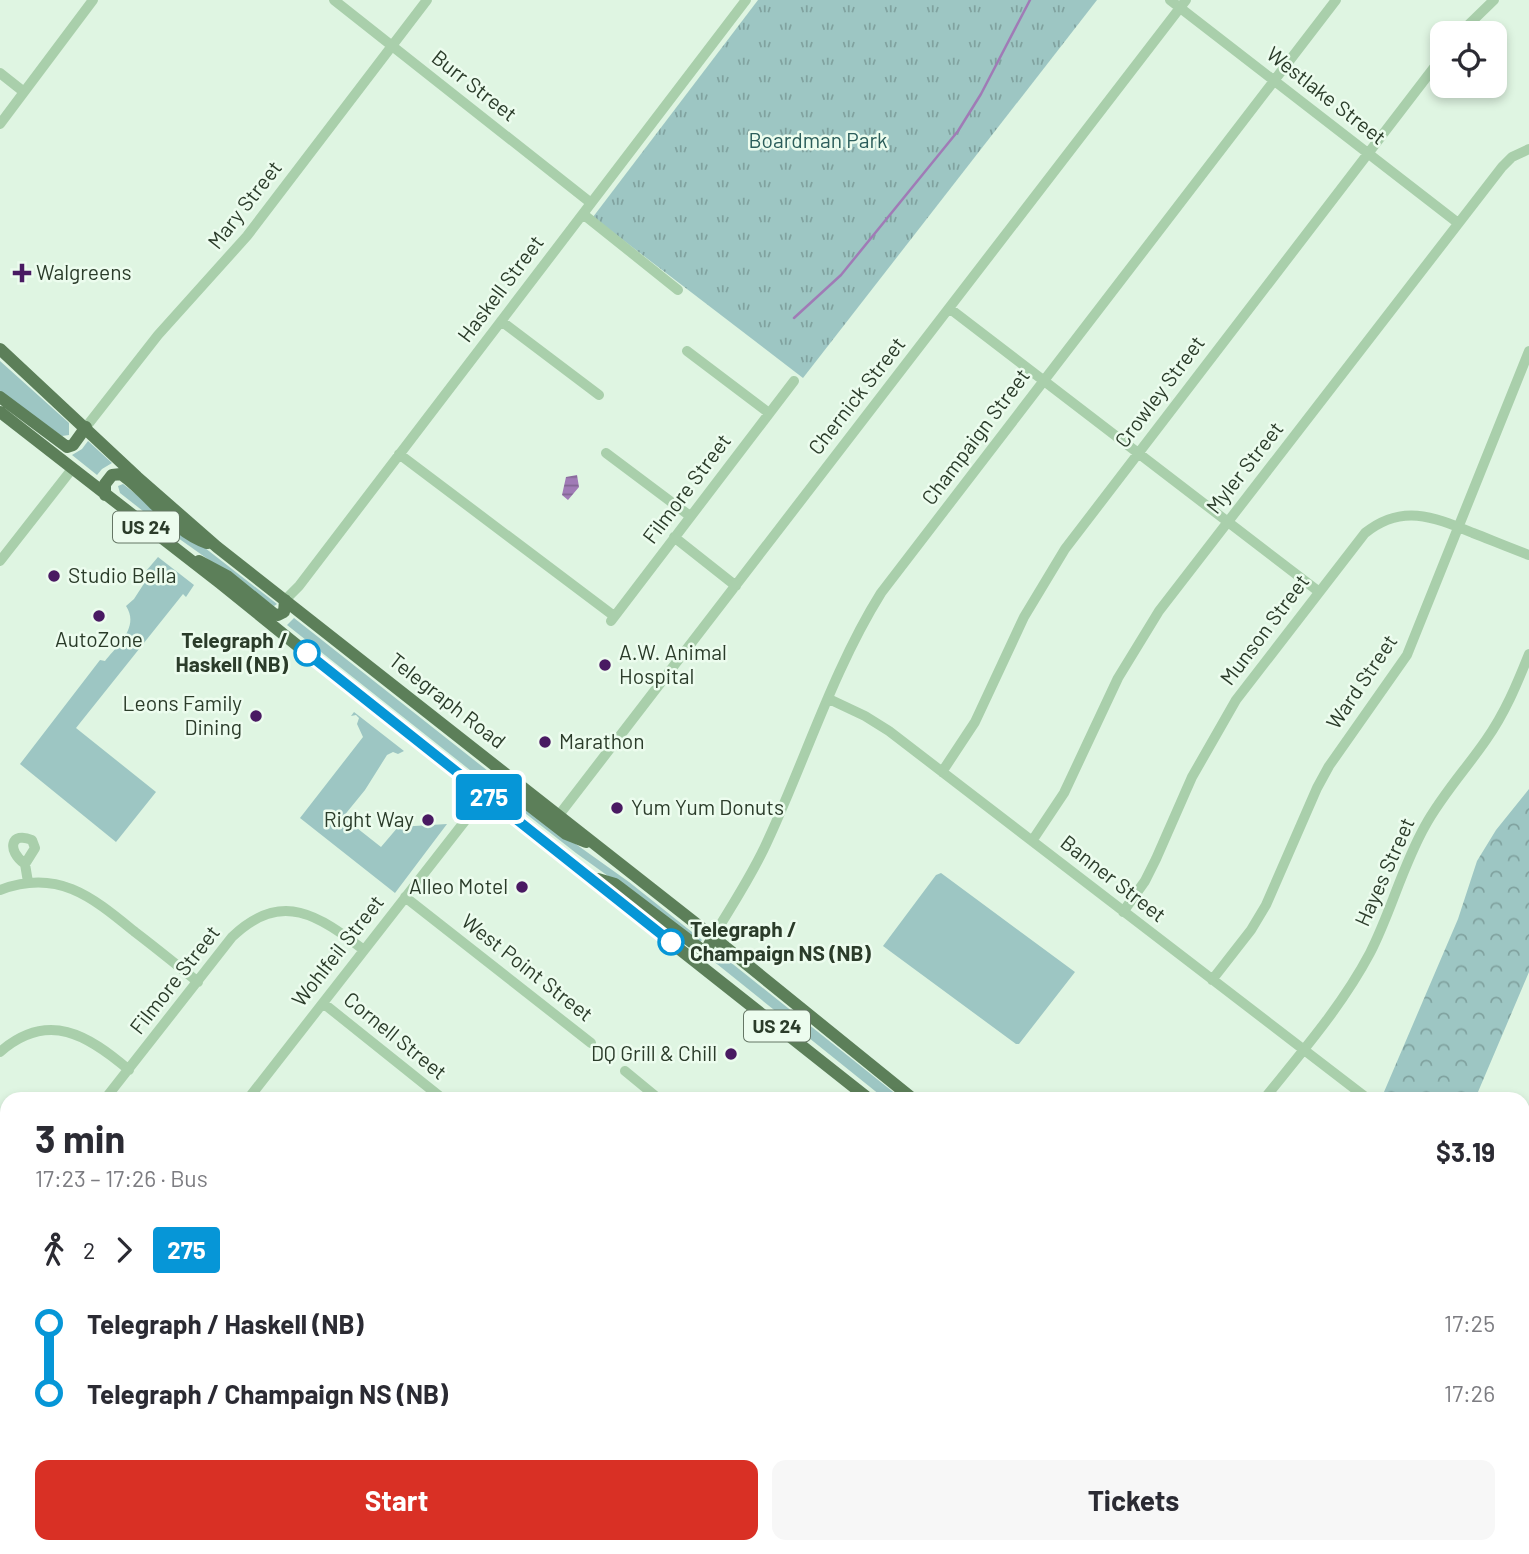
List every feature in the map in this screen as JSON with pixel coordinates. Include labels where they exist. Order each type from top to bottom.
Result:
[{"type":"main road","name":"Telegraph Road","points":[[0,349],[137,477],[217,547],[713,937],[904,1092]]},
{"type":"main road","points":[[0,397],[66,447],[74,445],[86,427]]},
{"type":"main road","name":"US 24","points":[[0,412],[860,1092]]},
{"type":"main road","points":[[105,495],[107,480],[112,475],[121,474],[182,528],[198,540],[217,547]]},
{"type":"main road","points":[[183,555],[214,567],[274,614],[284,612],[285,600]]},
{"type":"main road","points":[[486,794],[490,782],[496,780],[566,834],[599,848]]},
{"type":"main road","points":[[588,875],[615,884],[702,950],[708,949],[713,937]]},
{"type":"street","points":[[0,124],[93,0]]},
{"type":"street","name":"Burr Street","points":[[334,0],[591,203]]},
{"type":"street","name":"Mary Street","points":[[86,427],[158,335],[247,236],[427,0]]},
{"type":"street","name":"Haskell Street","points":[[285,600],[299,586],[746,0]]},
{"type":"street","name":"Westlake Street","points":[[1170,0],[1183,4],[1274,80],[1458,222]]},
{"type":"street","name":"Champaign Street","points":[[713,937],[768,842],[854,639],[881,593],[1336,0]]},
{"type":"street","points":[[1472,21],[1494,0]]},
{"type":"street","name":"Chernick Street","points":[[559,815],[1183,4]]},
{"type":"street","name":"Crowley Street","points":[[942,772],[975,722],[1024,617],[1065,549],[1430,72]]},
{"type":"street","points":[[0,74],[24,92]]},
{"type":"street","name":"Myler Street","points":[[1032,841],[1064,793],[1101,710],[1159,611],[1502,167],[1512,157],[1529,149]]},
{"type":"street","points":[[583,214],[678,289]]},
{"type":"street","points":[[949,308],[1318,591]]},
{"type":"street","points":[[501,321],[599,396]]},
{"type":"street","points":[[687,351],[769,413]]},
{"type":"street","name":"Ward Street","points":[[1212,980],[1251,930],[1266,905],[1311,800],[1329,766],[1407,655],[1529,351]]},
{"type":"street","name":"Filmore Street","points":[[399,454],[612,619],[794,381]]},
{"type":"street","points":[[606,453],[690,516]]},
{"type":"street","points":[[0,561],[72,469]]},
{"type":"street","name":"Munson Street","points":[[1123,912],[1156,859],[1192,777],[1224,718],[1359,538],[1382,522],[1399,516],[1419,515],[1438,519],[1529,555]]},
{"type":"street","points":[[674,537],[736,586]]},
{"type":"street","name":"Hayes Street","points":[[1269,1092],[1360,970],[1425,826],[1496,724],[1513,693],[1529,654]]},
{"type":"street","name":"Banner Street","points":[[829,699],[881,725],[1359,1092]]},
{"type":"street","name":"Wohlfeil Street","points":[[253,1092],[486,794]]},
{"type":"street","points":[[25,864],[27,882]]},
{"type":"street","points":[[0,890],[27,882],[74,888],[90,897],[198,982]]},
{"type":"street","name":"West Point Street","points":[[405,897],[591,1043]]},
{"type":"street","name":"Filmore Street","points":[[111,1092],[240,929],[257,918],[275,912],[295,912],[316,917],[363,950]]},
{"type":"street","name":"Cornell Street","points":[[323,1003],[434,1092]]},
{"type":"street","points":[[0,1052],[15,1041],[36,1032],[64,1031],[96,1043],[129,1070]]},
{"type":"street","points":[[625,1071],[650,1092]]},
{"type":"green space","name":"Boardman Park","points":[[758,0],[1097,0],[803,378],[593,217]]},
{"type":"green space","points":[[0,361],[69,423],[69,435],[62,436],[0,392]]},
{"type":"green space","points":[[88,441],[112,463],[97,475],[72,455]]},
{"type":"green space","points":[[123,484],[277,604],[274,606],[171,533],[120,493],[118,486]]},
{"type":"green space","points":[[158,557],[194,585],[186,597],[183,594],[76,728],[156,792],[116,842],[20,764],[100,660],[105,661],[121,643],[129,629],[130,614],[126,606],[145,582],[141,577]]},
{"type":"green space","points":[[294,618],[488,771],[480,778],[287,625]]},
{"type":"green space","points":[[354,712],[404,751],[387,755],[365,790],[343,817],[381,847],[398,827],[447,824],[395,893],[300,818],[363,737],[357,724],[359,718],[356,715],[351,716]]},
{"type":"green space","points":[[1529,789],[1529,972],[1478,1092],[1384,1092],[1458,919],[1477,861],[1496,830]]},
{"type":"green space","points":[[500,790],[629,882],[702,940],[700,942],[576,853],[498,792]]},
{"type":"green space","points":[[941,873],[1075,972],[1019,1044],[883,946],[936,875]]},
{"type":"green space","points":[[719,953],[893,1092],[876,1092],[712,960]]},
{"type":"shaded area","points":[[577,475],[579,487],[568,500],[562,495],[566,477]]},
{"type":"waterway","points":[[794,318],[841,275],[958,131],[981,94],[1030,0]]},
{"type":"bus line","name":"275","points":[[307,653],[671,942]]},
{"type":"place","name":"Walgreens","points":[[22,273]]},
{"type":"place","name":"Studio Bella","points":[[54,576]]},
{"type":"place","name":"AutoZone","points":[[99,616]]},
{"type":"place","name":"Telegraph / Haskell (NB)","points":[[307,653]]},
{"type":"place","name":"A.W. Animal Hospital","points":[[605,665]]},
{"type":"place","name":"Leons Family Dining","points":[[256,716]]},
{"type":"place","name":"Marathon","points":[[545,742]]},
{"type":"place","name":"Yum Yum Donuts","points":[[617,808]]},
{"type":"place","name":"Right Way","points":[[428,820]]},
{"type":"place","name":"Alleo Motel","points":[[522,887]]},
{"type":"place","name":"Telegraph / Champaign NS (NB)","points":[[671,942]]},
{"type":"place","name":"DQ Grill & Chill","points":[[731,1054]]}]
